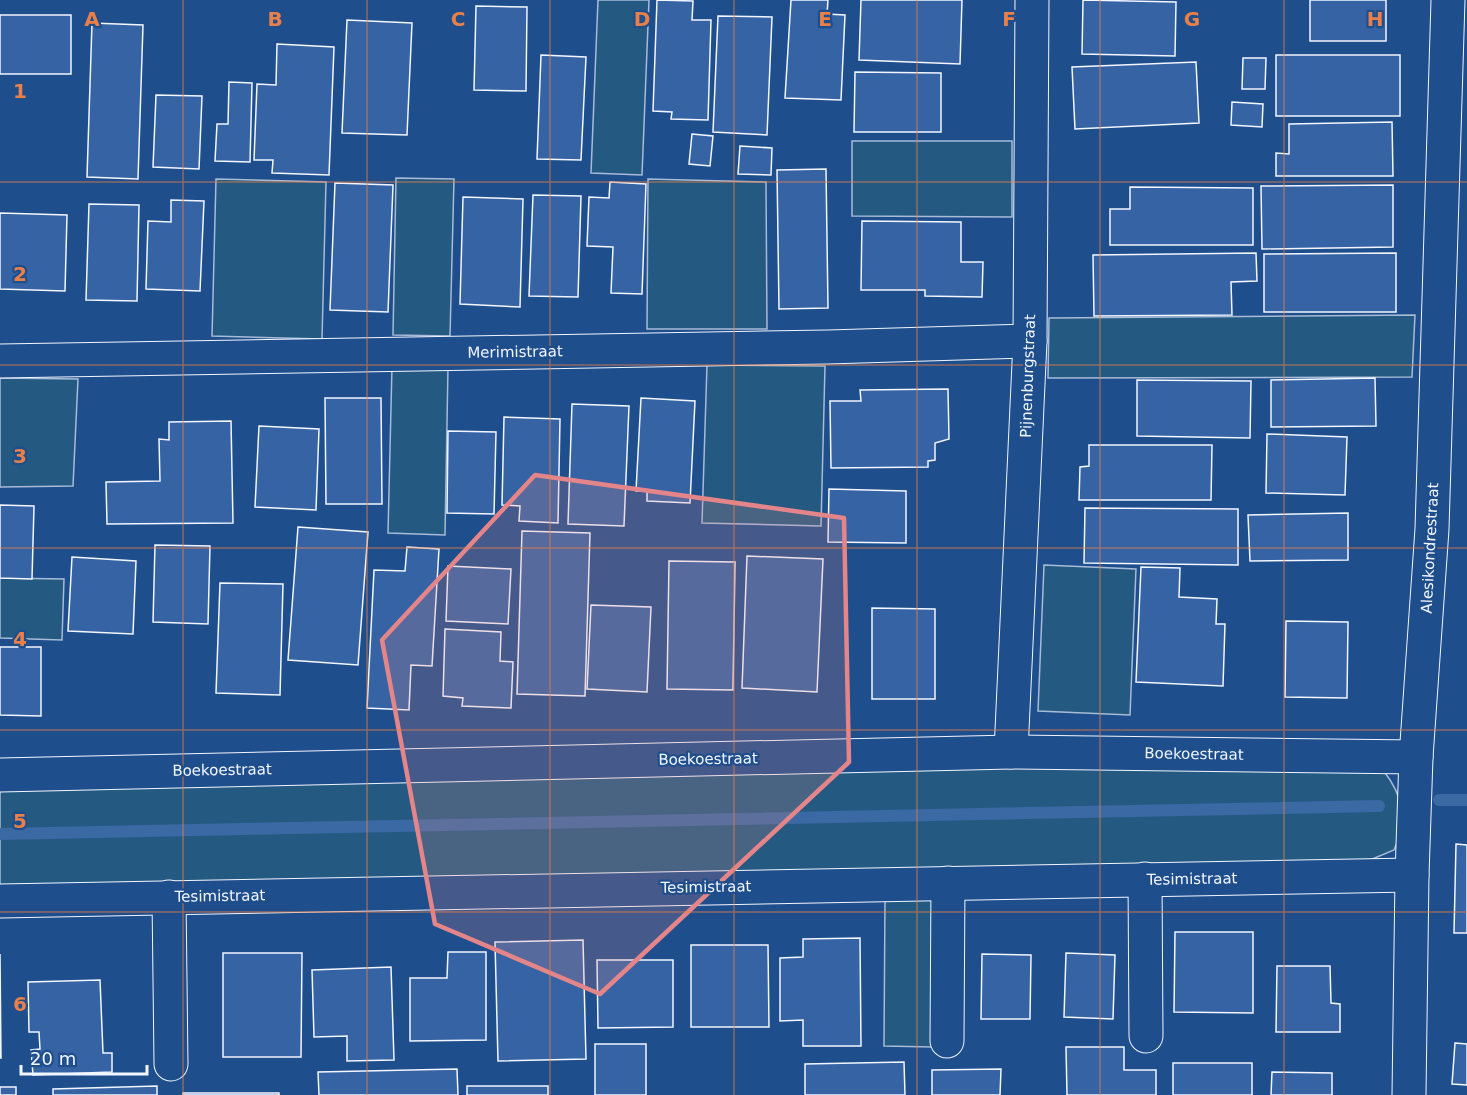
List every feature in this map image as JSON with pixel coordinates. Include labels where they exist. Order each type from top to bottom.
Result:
[{"type":"street","name":"Pijnenburgstraat","points":[[1011,752],[1030,340],[1032,0]]},
{"type":"street","name":"Alesikondrestraat","points":[[1409,1095],[1416,757],[1432,529],[1448,0]]},
{"type":"street","name":"Merimistraat","points":[[0,361],[816,347],[1030,340]]},
{"type":"street","name":"Boekoestraat","points":[[0,775],[1011,752],[1416,757]]},
{"type":"street","name":"Tesimistraat","points":[[0,901],[1412,875]]},
{"type":"street","points":[[1145,879],[1146,1036]]},
{"type":"street","points":[[947,1041],[948,883]]},
{"type":"street","points":[[169,897],[171,1064]]},
{"type":"highlighted area","points":[[535,475],[844,518],[849,762],[600,994],[435,924],[382,640]]},
{"type":"shaded area","points":[[598,0],[649,0],[642,175],[591,173]]},
{"type":"shaded area","points":[[852,141],[1012,141],[1012,217],[852,216]]},
{"type":"shaded area","points":[[396,178],[454,179],[450,336],[393,335]]},
{"type":"shaded area","points":[[216,179],[326,182],[322,339],[212,336]]},
{"type":"shaded area","points":[[648,179],[766,182],[767,329],[647,329]]},
{"type":"shaded area","points":[[1415,315],[1412,377],[1048,378],[1049,318]]},
{"type":"shaded area","points":[[707,365],[825,366],[821,526],[702,523]]},
{"type":"shaded area","points":[[392,366],[448,367],[445,535],[388,533]]},
{"type":"shaded area","points":[[0,378],[78,379],[73,486],[0,487]]},
{"type":"shaded area","points":[[1044,565],[1136,569],[1130,715],[1038,711]]},
{"type":"shaded area","points":[[0,578],[64,579],[62,640],[0,638]]},
{"type":"shaded area","points":[[1012,764],[1383,770],[1399,799],[1402,809],[1401,829],[1394,850],[1370,860],[0,888],[0,790]]},
{"type":"shaded area","points":[[885,898],[934,898],[932,1047],[884,1046]]},
{"type":"building","points":[[657,0],[693,1],[692,20],[711,20],[708,120],[671,119],[672,112],[653,111]]},
{"type":"building","points":[[791,0],[828,0],[827,14],[845,15],[841,100],[785,98]]},
{"type":"building","points":[[861,0],[962,0],[960,64],[859,60]]},
{"type":"building","points":[[1083,0],[1176,2],[1175,56],[1082,54]]},
{"type":"building","points":[[1310,0],[1386,0],[1386,41],[1310,41]]},
{"type":"building","points":[[476,6],[527,7],[526,91],[474,90]]},
{"type":"building","points":[[0,15],[71,15],[71,74],[0,74]]},
{"type":"building","points":[[718,16],[772,17],[767,135],[713,132]]},
{"type":"building","points":[[347,20],[412,23],[407,135],[342,133]]},
{"type":"building","points":[[92,23],[143,25],[138,179],[87,177]]},
{"type":"building","points":[[277,44],[334,47],[329,175],[272,173],[273,160],[254,160],[257,84],[276,85]]},
{"type":"building","points":[[541,55],[586,57],[581,160],[537,159]]},
{"type":"building","points":[[1276,55],[1400,55],[1400,116],[1276,116]]},
{"type":"building","points":[[1243,58],[1266,58],[1265,89],[1242,89]]},
{"type":"building","points":[[1196,62],[1199,123],[1075,129],[1072,67]]},
{"type":"building","points":[[855,72],[941,73],[941,132],[854,132]]},
{"type":"building","points":[[229,82],[252,83],[250,162],[215,161],[217,124],[228,124]]},
{"type":"building","points":[[156,95],[202,96],[199,169],[153,167]]},
{"type":"building","points":[[1232,102],[1263,104],[1262,127],[1231,125]]},
{"type":"building","points":[[1392,122],[1393,176],[1276,176],[1276,153],[1289,154],[1289,124]]},
{"type":"building","points":[[692,134],[713,136],[710,166],[689,164]]},
{"type":"building","points":[[740,146],[772,148],[771,175],[738,174]]},
{"type":"building","points":[[826,169],[828,308],[779,309],[777,170]]},
{"type":"building","points":[[610,182],[646,184],[642,294],[611,293],[613,247],[587,246],[589,197],[609,198]]},
{"type":"building","points":[[335,183],[393,185],[388,312],[330,310]]},
{"type":"building","points":[[1393,185],[1393,247],[1262,249],[1261,186]]},
{"type":"building","points":[[1130,187],[1253,188],[1253,245],[1110,245],[1110,209],[1130,209]]},
{"type":"building","points":[[533,195],[581,196],[578,297],[529,296]]},
{"type":"building","points":[[463,197],[523,199],[520,307],[460,304]]},
{"type":"building","points":[[171,200],[204,201],[200,291],[146,289],[148,221],[171,222]]},
{"type":"building","points":[[89,204],[139,205],[137,301],[86,300]]},
{"type":"building","points":[[0,213],[67,215],[65,291],[0,289]]},
{"type":"building","points":[[862,221],[961,222],[961,262],[983,262],[982,297],[925,296],[925,290],[861,290]]},
{"type":"building","points":[[1256,253],[1257,281],[1231,282],[1232,315],[1094,316],[1093,255]]},
{"type":"building","points":[[1396,253],[1396,312],[1264,312],[1264,254]]},
{"type":"building","points":[[1375,378],[1376,426],[1271,427],[1271,380]]},
{"type":"building","points":[[1137,380],[1251,381],[1250,438],[1137,436]]},
{"type":"building","points":[[948,389],[949,439],[935,443],[935,460],[928,461],[928,467],[831,468],[830,401],[861,401],[860,390]]},
{"type":"building","points":[[325,398],[381,398],[382,504],[326,504]]},
{"type":"building","points":[[641,398],[695,401],[690,503],[647,501],[647,491],[636,491]]},
{"type":"building","points":[[572,404],[629,406],[624,526],[568,524]]},
{"type":"building","points":[[504,417],[560,419],[558,523],[519,521],[520,506],[502,505]]},
{"type":"building","points":[[231,421],[233,523],[107,524],[106,482],[160,481],[159,439],[169,440],[169,422]]},
{"type":"building","points":[[259,426],[319,429],[316,510],[255,507]]},
{"type":"building","points":[[448,431],[496,432],[494,514],[447,513]]},
{"type":"building","points":[[1267,434],[1347,437],[1345,495],[1266,493]]},
{"type":"building","points":[[1089,445],[1212,445],[1211,500],[1079,500],[1080,467],[1089,466]]},
{"type":"building","points":[[829,489],[906,491],[906,543],[828,542]]},
{"type":"building","points":[[0,505],[34,506],[32,579],[0,578]]},
{"type":"building","points":[[1085,508],[1238,509],[1238,565],[1084,563]]},
{"type":"building","points":[[1348,513],[1348,560],[1250,561],[1248,515]]},
{"type":"building","points":[[298,527],[368,532],[358,665],[288,660]]},
{"type":"building","points":[[522,531],[590,533],[585,696],[517,694]]},
{"type":"building","points":[[155,545],[210,546],[208,624],[153,622]]},
{"type":"building","points":[[407,547],[439,549],[432,666],[411,665],[409,710],[367,708],[374,570],[405,571]]},
{"type":"building","points":[[747,556],[823,559],[817,692],[742,688]]},
{"type":"building","points":[[72,557],[136,561],[133,634],[68,631]]},
{"type":"building","points":[[669,561],[735,562],[733,690],[667,689]]},
{"type":"building","points":[[448,566],[511,569],[508,624],[446,621]]},
{"type":"building","points":[[1141,567],[1180,568],[1179,597],[1217,599],[1216,624],[1225,624],[1223,686],[1136,682]]},
{"type":"building","points":[[220,583],[283,584],[280,695],[216,693]]},
{"type":"building","points":[[591,605],[651,607],[647,692],[587,689]]},
{"type":"building","points":[[872,608],[935,609],[935,699],[872,699]]},
{"type":"building","points":[[1286,621],[1348,622],[1347,698],[1285,697]]},
{"type":"building","points":[[445,629],[501,632],[500,661],[513,662],[511,708],[462,706],[463,698],[443,696]]},
{"type":"building","points":[[0,647],[41,647],[41,716],[0,715]]},
{"type":"building","points":[[1456,844],[1467,845],[1467,933],[1454,933]]},
{"type":"building","points":[[1175,932],[1253,932],[1253,1013],[1174,1012]]},
{"type":"building","points":[[860,938],[861,1046],[803,1046],[803,1020],[780,1021],[780,958],[803,957],[803,939]]},
{"type":"building","points":[[583,940],[586,1059],[498,1061],[495,942]]},
{"type":"building","points":[[691,945],[768,945],[769,1027],[691,1027]]},
{"type":"building","points":[[448,952],[486,952],[486,1040],[410,1041],[410,978],[447,978]]},
{"type":"building","points":[[223,953],[302,953],[301,1057],[223,1057]]},
{"type":"building","points":[[1066,953],[1115,955],[1113,1019],[1064,1017]]},
{"type":"building","points":[[0,954],[1,1058],[0,1058]]},
{"type":"building","points":[[982,954],[1031,955],[1030,1019],[981,1019]]},
{"type":"building","points":[[597,960],[673,960],[673,1027],[598,1028]]},
{"type":"building","points":[[1277,966],[1330,966],[1331,1003],[1340,1004],[1340,1032],[1276,1032]]},
{"type":"building","points":[[391,967],[394,1060],[347,1061],[347,1036],[314,1037],[312,970]]},
{"type":"building","points":[[100,980],[103,1053],[112,1053],[112,1072],[33,1075],[31,1050],[40,1049],[39,1032],[29,1032],[28,982]]},
{"type":"building","points":[[1455,1043],[1467,1044],[1467,1085],[1452,1084]]},
{"type":"building","points":[[595,1044],[646,1044],[646,1095],[595,1095]]},
{"type":"building","points":[[1066,1047],[1124,1047],[1124,1070],[1156,1070],[1156,1095],[1067,1095]]},
{"type":"building","points":[[904,1062],[905,1095],[805,1095],[805,1064]]},
{"type":"building","points":[[1173,1063],[1252,1063],[1252,1095],[1173,1095]]},
{"type":"building","points":[[457,1069],[458,1095],[319,1095],[318,1072]]},
{"type":"building","points":[[1001,1069],[1000,1095],[932,1095],[932,1070]]},
{"type":"building","points":[[1272,1072],[1332,1073],[1332,1095],[1271,1095]]},
{"type":"building","points":[[157,1086],[157,1095],[53,1095],[53,1089]]},
{"type":"building","points":[[467,1086],[548,1086],[548,1095],[467,1095]]},
{"type":"building","points":[[0,1087],[16,1087],[16,1095],[0,1095]]},
{"type":"building","points":[[183,1093],[279,1093],[279,1095],[183,1095]]},
{"type":"waterway","points":[[1439,800],[1467,800]]},
{"type":"waterway","points":[[0,834],[1379,806]]}]
